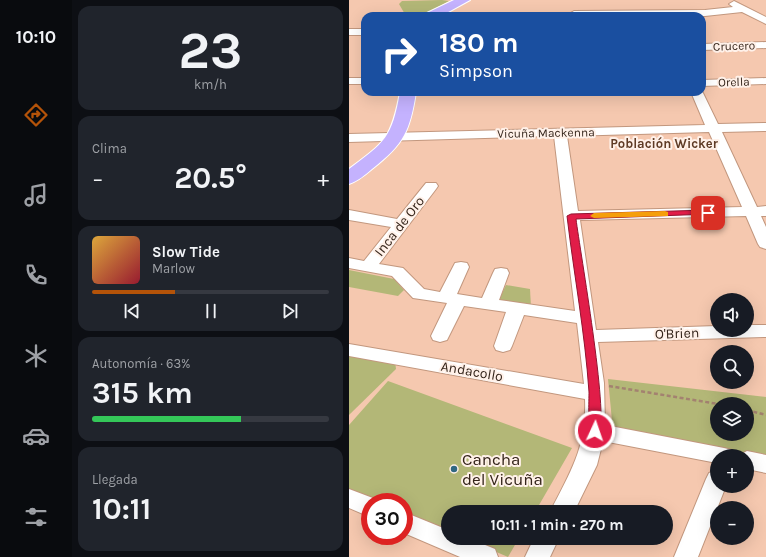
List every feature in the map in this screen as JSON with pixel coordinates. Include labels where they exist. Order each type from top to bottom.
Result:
[{"type":"main road","points":[[440,12],[469,0]]},
{"type":"main road","points":[[452,12],[469,0]]},
{"type":"main road","points":[[349,178],[377,155],[400,129],[407,96]]},
{"type":"street","points":[[727,0],[766,21]]},
{"type":"street","points":[[620,4],[632,12]]},
{"type":"street","points":[[706,13],[748,12],[766,14]]},
{"type":"street","points":[[349,32],[361,32]]},
{"type":"street","name":"Crucero","points":[[706,47],[766,45]]},
{"type":"street","points":[[349,81],[361,81]]},
{"type":"street","name":"Orella","points":[[706,83],[766,81]]},
{"type":"street","points":[[699,96],[713,129],[759,211],[766,244]]},
{"type":"street","name":"Vicuña Mackenna","points":[[349,138],[766,127]]},
{"type":"street","points":[[560,133],[594,388],[595,431],[591,454],[566,505]]},
{"type":"street","name":"Inca de Oro","points":[[368,266],[431,186]]},
{"type":"street","points":[[571,216],[759,211]]},
{"type":"street","points":[[349,215],[401,224]]},
{"type":"street","points":[[349,263],[368,266]]},
{"type":"street","name":"O'Brien","points":[[368,266],[402,274],[410,287],[419,294],[517,308],[586,327],[766,331]]},
{"type":"street","points":[[440,336],[461,266]]},
{"type":"street","points":[[489,304],[501,273]]},
{"type":"street","points":[[503,346],[517,308]]},
{"type":"street","name":"Andacollo","points":[[349,350],[594,388]]},
{"type":"street","points":[[595,431],[710,453]]},
{"type":"street","points":[[754,461],[766,464]]},
{"type":"street","points":[[686,557],[711,493]]},
{"type":"street","points":[[349,498],[361,503]]},
{"type":"street","points":[[413,526],[486,557]]},
{"type":"street","points":[[537,557],[543,545]]},
{"type":"path","points":[[594,388],[710,403]]},
{"type":"path","points":[[754,412],[766,415]]},
{"type":"green space","points":[[402,1],[449,1],[428,12],[404,12],[399,4]]},
{"type":"green space","points":[[349,270],[394,279],[404,290],[398,296],[349,287]]},
{"type":"green space","points":[[506,285],[530,289],[531,307],[498,301]]},
{"type":"green space","points":[[349,353],[395,361],[396,369],[349,415]]},
{"type":"green space","points":[[608,379],[766,397],[766,458],[754,456],[754,449],[715,449],[613,431]]},
{"type":"green space","name":"Cancha del Vicuña","points":[[388,381],[572,448],[539,505],[441,505],[441,528],[413,517],[413,493],[361,493],[361,495],[349,490],[349,425]]},
{"type":"green space","points":[[480,545],[515,545],[508,557]]},
{"type":"slow traffic","points":[[594,216],[665,214]]},
{"type":"place","name":"Cancha del Vicuña","points":[[454,469]]},
{"type":"district","name":"Población Wicker","points":[[664,143]]},
{"type":"route","points":[[595,431],[596,412],[593,383],[571,216],[708,213]]}]
